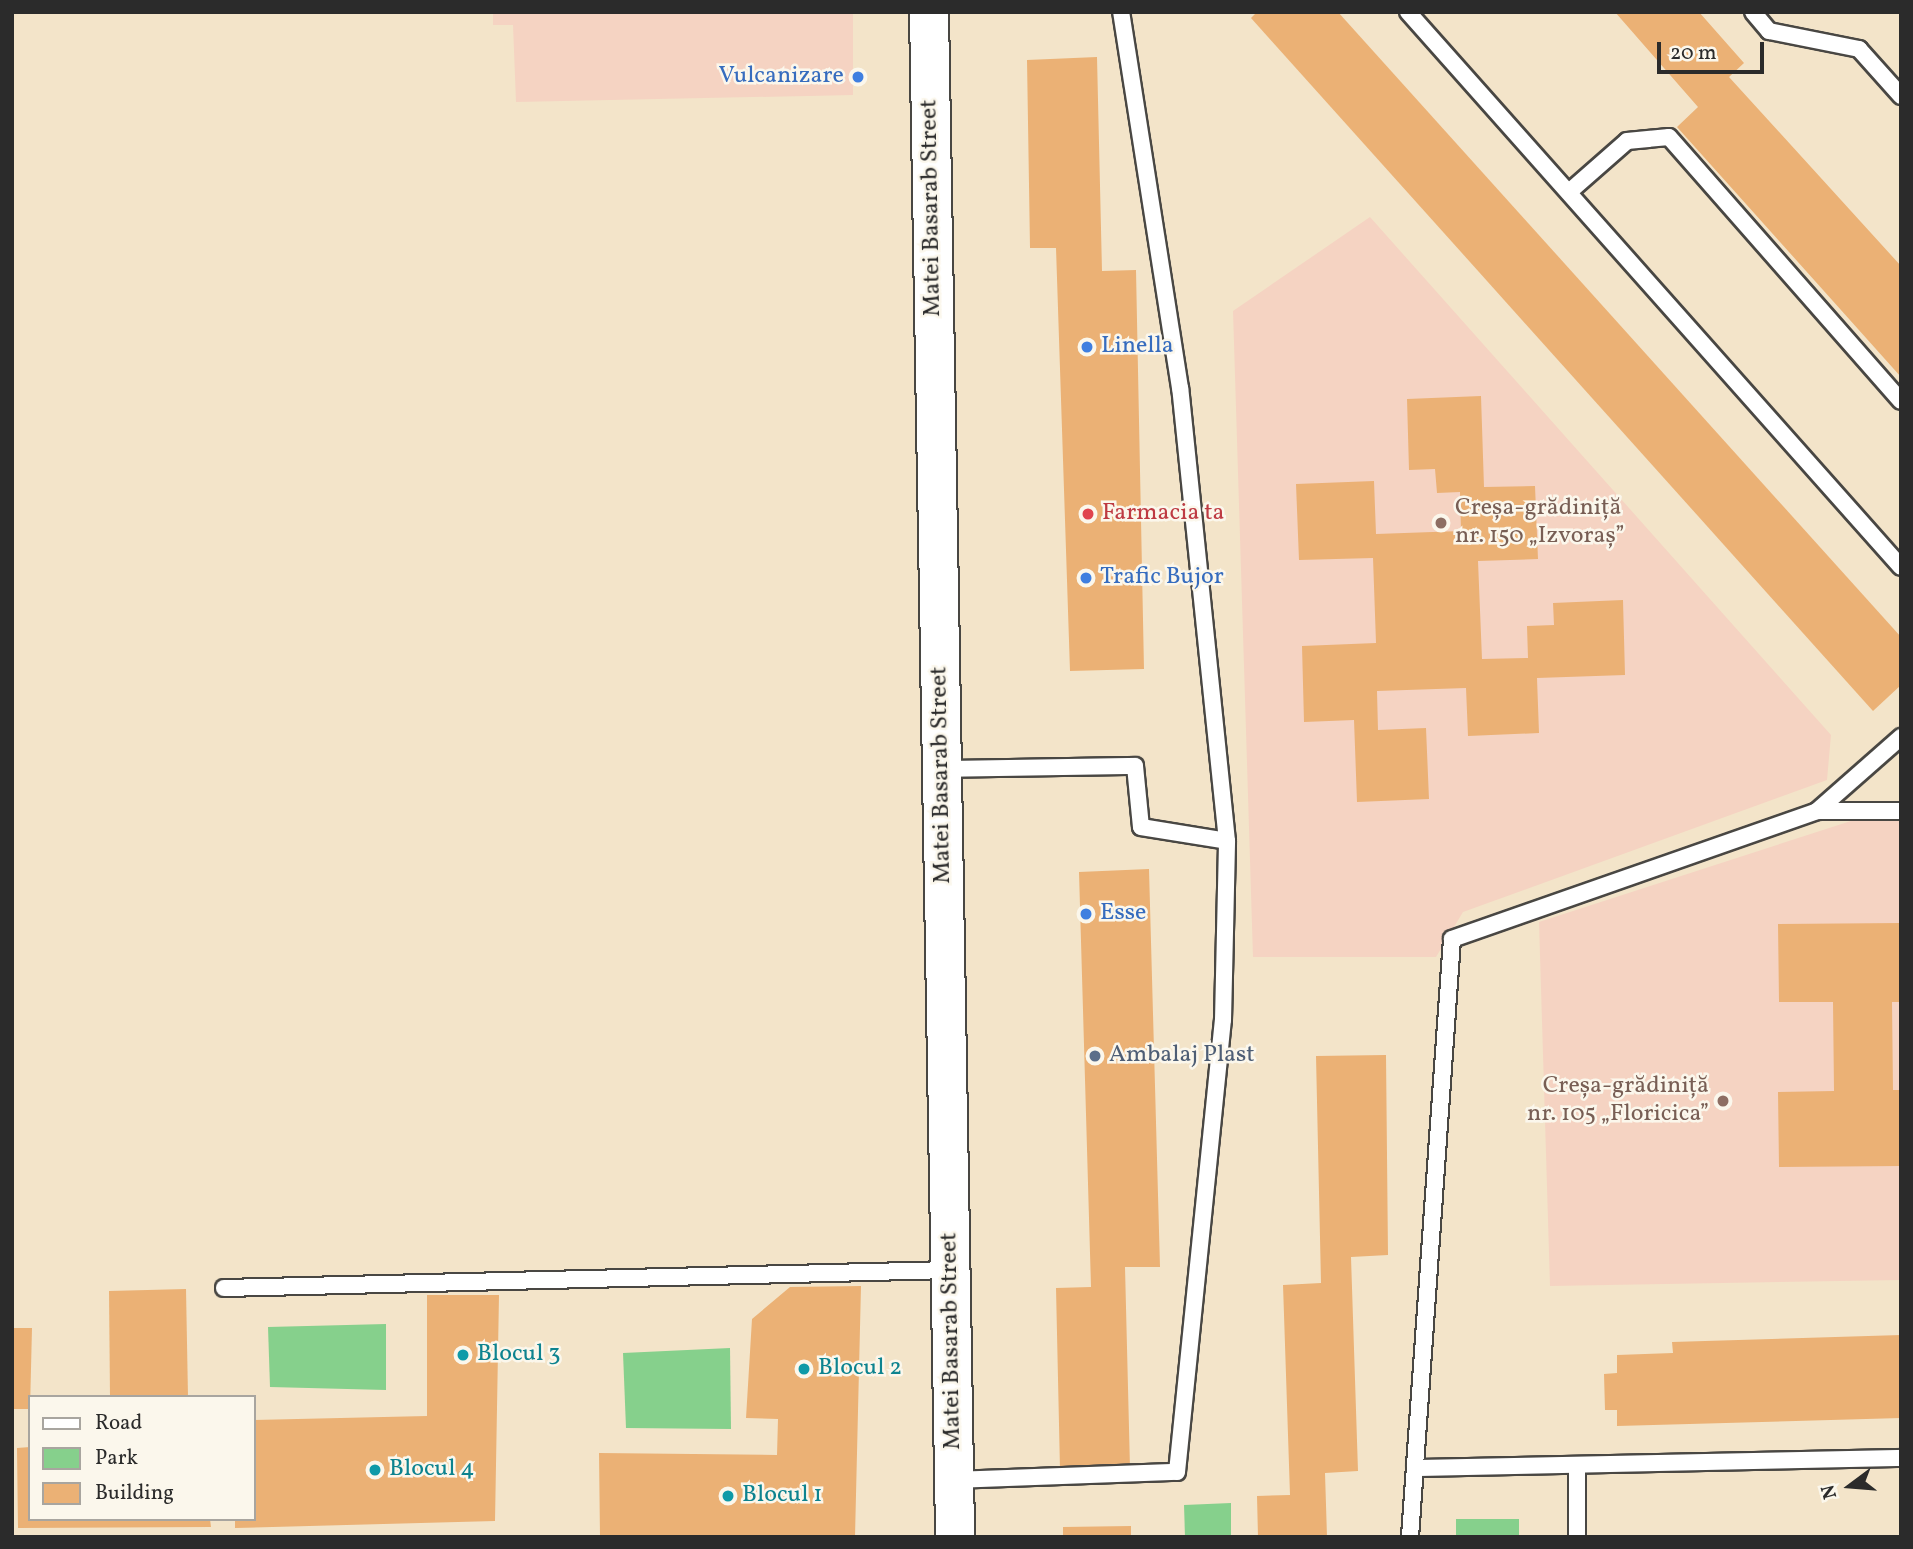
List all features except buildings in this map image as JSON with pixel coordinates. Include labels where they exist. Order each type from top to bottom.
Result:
[{"type":"street","name":"Matei Basarab Street","points":[[929,12],[955,1537]]},
{"type":"lane","points":[[954,1480],[1178,1472],[1223,1020],[1227,841],[1180,388],[1121,12]]},
{"type":"lane","points":[[1408,12],[1901,567]]},
{"type":"lane","points":[[1753,12],[1769,31],[1859,49],[1901,96]]},
{"type":"lane","points":[[1569,192],[1628,141],[1669,137],[1901,401]]},
{"type":"lane","points":[[1817,811],[1901,737]]},
{"type":"lane","points":[[942,769],[1135,766],[1141,827],[1227,841]]},
{"type":"lane","points":[[1410,1537],[1452,939],[1817,811],[1901,811]]},
{"type":"lane","points":[[224,1288],[950,1270]]},
{"type":"lane","points":[[1415,1468],[1901,1458]]},
{"type":"lane","points":[[1577,1465],[1577,1537]]},
{"type":"shaded area","points":[[493,12],[853,12],[853,95],[516,102],[513,25],[493,25]]},
{"type":"shaded area","name":"Creșa-grădiniță nr. 150 „Izvoraș”","points":[[1370,217],[1831,735],[1827,780],[1463,912],[1436,957],[1253,957],[1233,311]]},
{"type":"shaded area","name":"Creșa-grădiniță nr. 105 „Floricica”","points":[[1854,820],[1901,820],[1901,1280],[1550,1286],[1539,922]]},
{"type":"green space","points":[[386,1324],[386,1390],[270,1387],[268,1327]]},
{"type":"green space","points":[[730,1348],[731,1429],[626,1428],[623,1353]]},
{"type":"green space","points":[[1231,1503],[1231,1537],[1185,1537],[1184,1505]]},
{"type":"green space","points":[[1456,1519],[1519,1519],[1519,1537],[1456,1537]]},
{"type":"place","name":"Vulcanizare","points":[[858,77]]},
{"type":"place","name":"Linella","points":[[1087,347]]},
{"type":"place","name":"Farmacia ta","points":[[1088,514]]},
{"type":"place","name":"Creșa-grădiniță nr. 150 „Izvoraș”","points":[[1441,523]]},
{"type":"place","name":"Trafic Bujor","points":[[1086,578]]},
{"type":"place","name":"Esse","points":[[1086,914]]},
{"type":"place","name":"Ambalaj Plast","points":[[1095,1056]]},
{"type":"place","name":"Creșa-grădiniță nr. 105 „Floricica”","points":[[1723,1101]]},
{"type":"place","name":"Blocul 3","points":[[463,1355]]},
{"type":"place","name":"Blocul 2","points":[[804,1369]]},
{"type":"place","name":"Blocul 4","points":[[375,1470]]},
{"type":"place","name":"Blocul 1","points":[[728,1496]]}]
